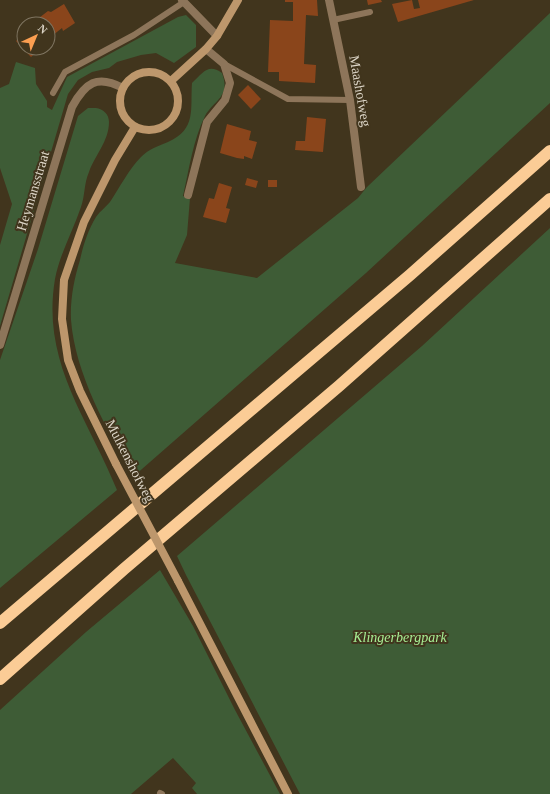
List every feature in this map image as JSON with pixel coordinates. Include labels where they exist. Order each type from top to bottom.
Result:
[{"type":"highway","points":[[530,169],[550,146]]},
{"type":"highway","points":[[0,623],[404,281],[550,151]]},
{"type":"highway","points":[[0,679],[124,569],[340,386],[550,199]]},
{"type":"street","points":[[171,81],[206,49],[217,36],[238,0]]},
{"type":"street","name":"Maashofweg","points":[[330,0],[350,100],[361,187]]},
{"type":"street","points":[[183,1],[217,36]]},
{"type":"street","points":[[188,195],[207,122],[225,100],[230,83],[224,64],[206,49]]},
{"type":"street","points":[[145,72],[164,75],[171,81],[176,89],[178,102],[175,116],[170,123],[154,131],[144,131],[128,122],[121,110],[120,96],[128,80],[145,72]]},
{"type":"street","name":"Heymansstraat","points":[[0,345],[72,106],[80,93],[91,84],[102,80],[123,88]]},
{"type":"street","name":"Mulkenshofweg","points":[[135,127],[115,160],[84,222],[64,280],[62,319],[68,360],[80,391],[116,464],[288,794]]},
{"type":"lane","points":[[54,93],[65,72],[134,35],[183,1]]},
{"type":"lane","points":[[333,20],[370,12]]},
{"type":"lane","points":[[224,64],[288,99],[350,100]]},
{"type":"green space","points":[[550,13],[550,103],[366,273],[134,476],[103,421],[79,360],[71,320],[73,290],[84,244],[96,217],[110,202],[129,173],[144,154],[177,137],[184,131],[190,117],[192,83],[206,70],[213,69],[222,73],[224,88],[220,98],[205,116],[194,145],[183,196],[190,198],[187,235],[175,263],[257,278],[358,198],[367,187]]},
{"type":"green space","points":[[186,15],[196,25],[196,47],[174,63],[156,53],[141,55],[117,62],[109,68],[92,72],[78,80],[68,94],[0,326],[0,245],[12,204],[0,168],[0,88],[9,84],[16,62],[35,68],[36,84],[47,101],[47,107],[52,110],[67,77],[178,17]]},
{"type":"green space","points":[[88,108],[101,109],[107,114],[109,122],[107,135],[87,176],[81,207],[57,269],[52,309],[55,337],[61,363],[70,389],[117,490],[0,588],[0,360],[38,249],[78,116]]},
{"type":"green space","name":"Klingerbergpark","points":[[550,228],[550,794],[300,794],[177,556],[422,346]]},
{"type":"green space","points":[[160,570],[193,626],[235,710],[280,794],[197,794],[192,788],[196,783],[173,758],[131,794],[0,794],[0,710],[86,632]]},
{"type":"building","points":[[285,0],[317,0],[318,16],[306,15],[304,64],[316,65],[315,83],[279,81],[279,72],[268,72],[270,20],[293,21],[293,2],[285,2]]},
{"type":"building","points":[[367,0],[381,0],[382,2],[368,5]]},
{"type":"building","points":[[412,0],[414,9],[420,8],[418,0],[474,0],[398,22],[392,4]]},
{"type":"building","points":[[64,4],[75,23],[63,31],[62,28],[56,33],[56,16],[41,16],[48,11],[51,12]]},
{"type":"building","points":[[248,85],[261,99],[251,109],[238,95]]},
{"type":"building","points":[[307,117],[326,119],[323,152],[295,150],[296,141],[305,141]]},
{"type":"building","points":[[227,124],[251,131],[249,140],[257,142],[252,159],[244,156],[244,159],[237,158],[220,153]]},
{"type":"building","points":[[247,178],[258,181],[256,188],[245,185]]},
{"type":"building","points":[[268,180],[277,180],[277,187],[268,187]]},
{"type":"building","points":[[219,183],[232,187],[226,208],[230,209],[226,223],[203,217],[209,198],[214,199]]}]
